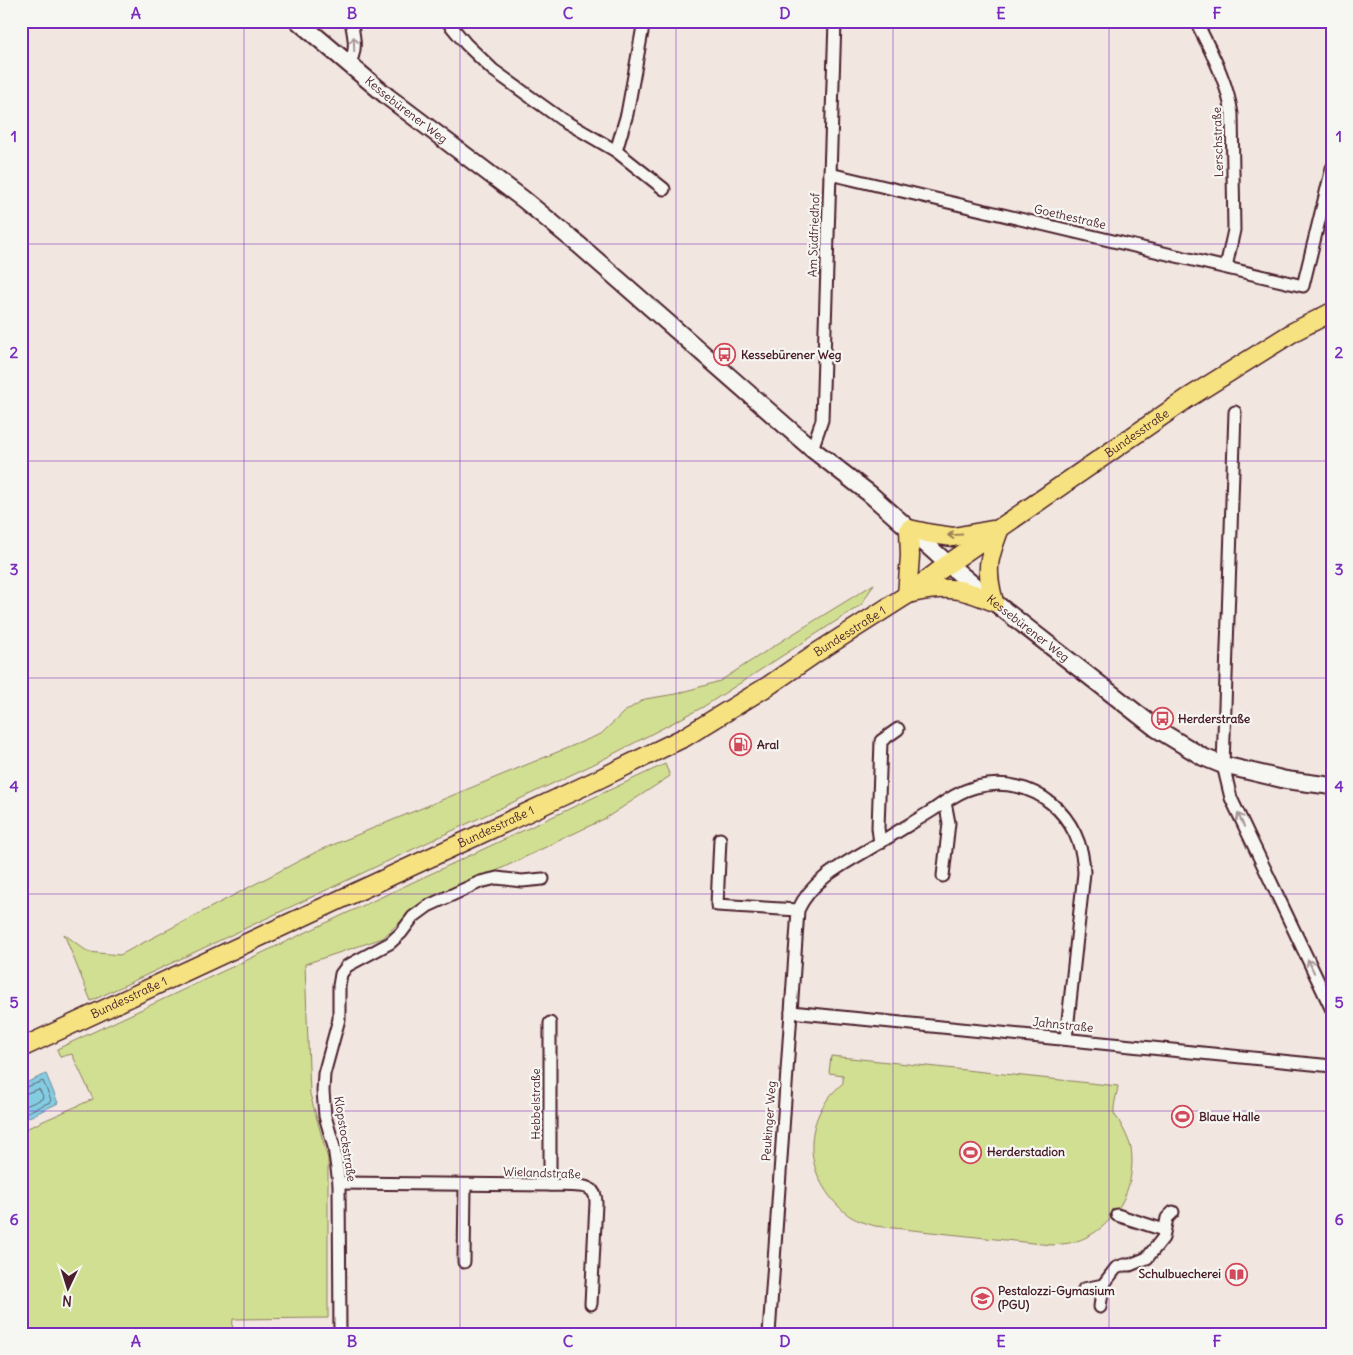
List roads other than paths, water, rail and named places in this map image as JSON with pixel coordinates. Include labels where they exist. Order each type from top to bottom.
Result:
[{"type":"main road","name":"Kessebürener Weg","points":[[298,21],[348,65],[523,199],[812,449],[870,494],[948,564],[1157,729],[1203,757],[1223,765],[1286,780],[1332,786]]},
{"type":"main road","name":"Bundesstraße","points":[[948,564],[1188,398],[1295,331],[1332,312]]},
{"type":"main road","points":[[994,602],[969,591],[948,588],[932,588],[907,595],[910,556],[909,529],[953,536],[1000,528]]},
{"type":"main road","points":[[994,602],[988,570],[992,548],[1000,528]]},
{"type":"main road","name":"Bundesstraße 1","points":[[21,1048],[685,737],[768,686],[907,595],[948,564]]},
{"type":"street","points":[[348,65],[354,57],[355,44],[351,21]]},
{"type":"street","points":[[447,21],[466,44],[493,70],[561,118],[616,151],[664,189]]},
{"type":"street","points":[[616,151],[627,114],[644,21]]},
{"type":"street","name":"Am Südfriedhof","points":[[812,449],[822,420],[835,21]]},
{"type":"street","name":"Lerschstraße","points":[[1196,21],[1220,70],[1229,96],[1232,114],[1234,230],[1226,267]]},
{"type":"street","name":"Goethestraße","points":[[830,174],[1303,286],[1332,168]]},
{"type":"street","points":[[1235,412],[1223,765],[1231,798],[1332,1010]]},
{"type":"street","points":[[880,843],[878,828],[881,741],[898,729]]},
{"type":"street","name":"Peukinger Weg","points":[[769,1334],[798,910],[802,900],[811,889],[821,880],[945,802],[976,787],[998,785],[1019,787],[1031,791],[1064,814],[1075,831],[1082,851],[1084,873],[1066,1039]]},
{"type":"street","points":[[943,876],[950,823],[945,802]]},
{"type":"street","points":[[720,839],[717,905],[798,910]]},
{"type":"street","name":"Klopstockstraße","points":[[340,1334],[339,1183],[334,1147],[325,1116],[323,1091],[324,1074],[339,1019],[341,974],[347,966],[390,943],[428,906],[480,882],[497,878],[522,881],[543,879]]},
{"type":"street","name":"Jahnstraße","points":[[791,1012],[1332,1066]]},
{"type":"street","name":"Hebbelstraße","points":[[550,1023],[550,1185]]},
{"type":"street","name":"Wielandstraße","points":[[339,1183],[550,1185],[591,1189],[595,1194],[596,1203],[591,1304]]},
{"type":"street","points":[[464,1262],[465,1185]]},
{"type":"street","points":[[1100,1307],[1103,1285],[1116,1268],[1147,1258],[1162,1238],[1167,1218],[1173,1212]]},
{"type":"street","points":[[1117,1215],[1164,1230]]},
{"type":"street","points":[[1084,1289],[1103,1285]]},
{"type":"water","points":[[46,1074],[58,1103],[21,1121],[21,1085]]},
{"type":"place","name":"Kessebürener Weg","points":[[725,355]]},
{"type":"place","name":"Herderstraße","points":[[1162,719]]},
{"type":"place","name":"Aral","points":[[741,745]]},
{"type":"place","name":"Blaue Halle","points":[[1183,1117]]},
{"type":"place","name":"Herderstadion","points":[[971,1152]]},
{"type":"place","name":"Schulbuecherei","points":[[1237,1274]]},
{"type":"place","name":"Pestalozzi-Gymasium (PGU)","points":[[982,1298]]}]
